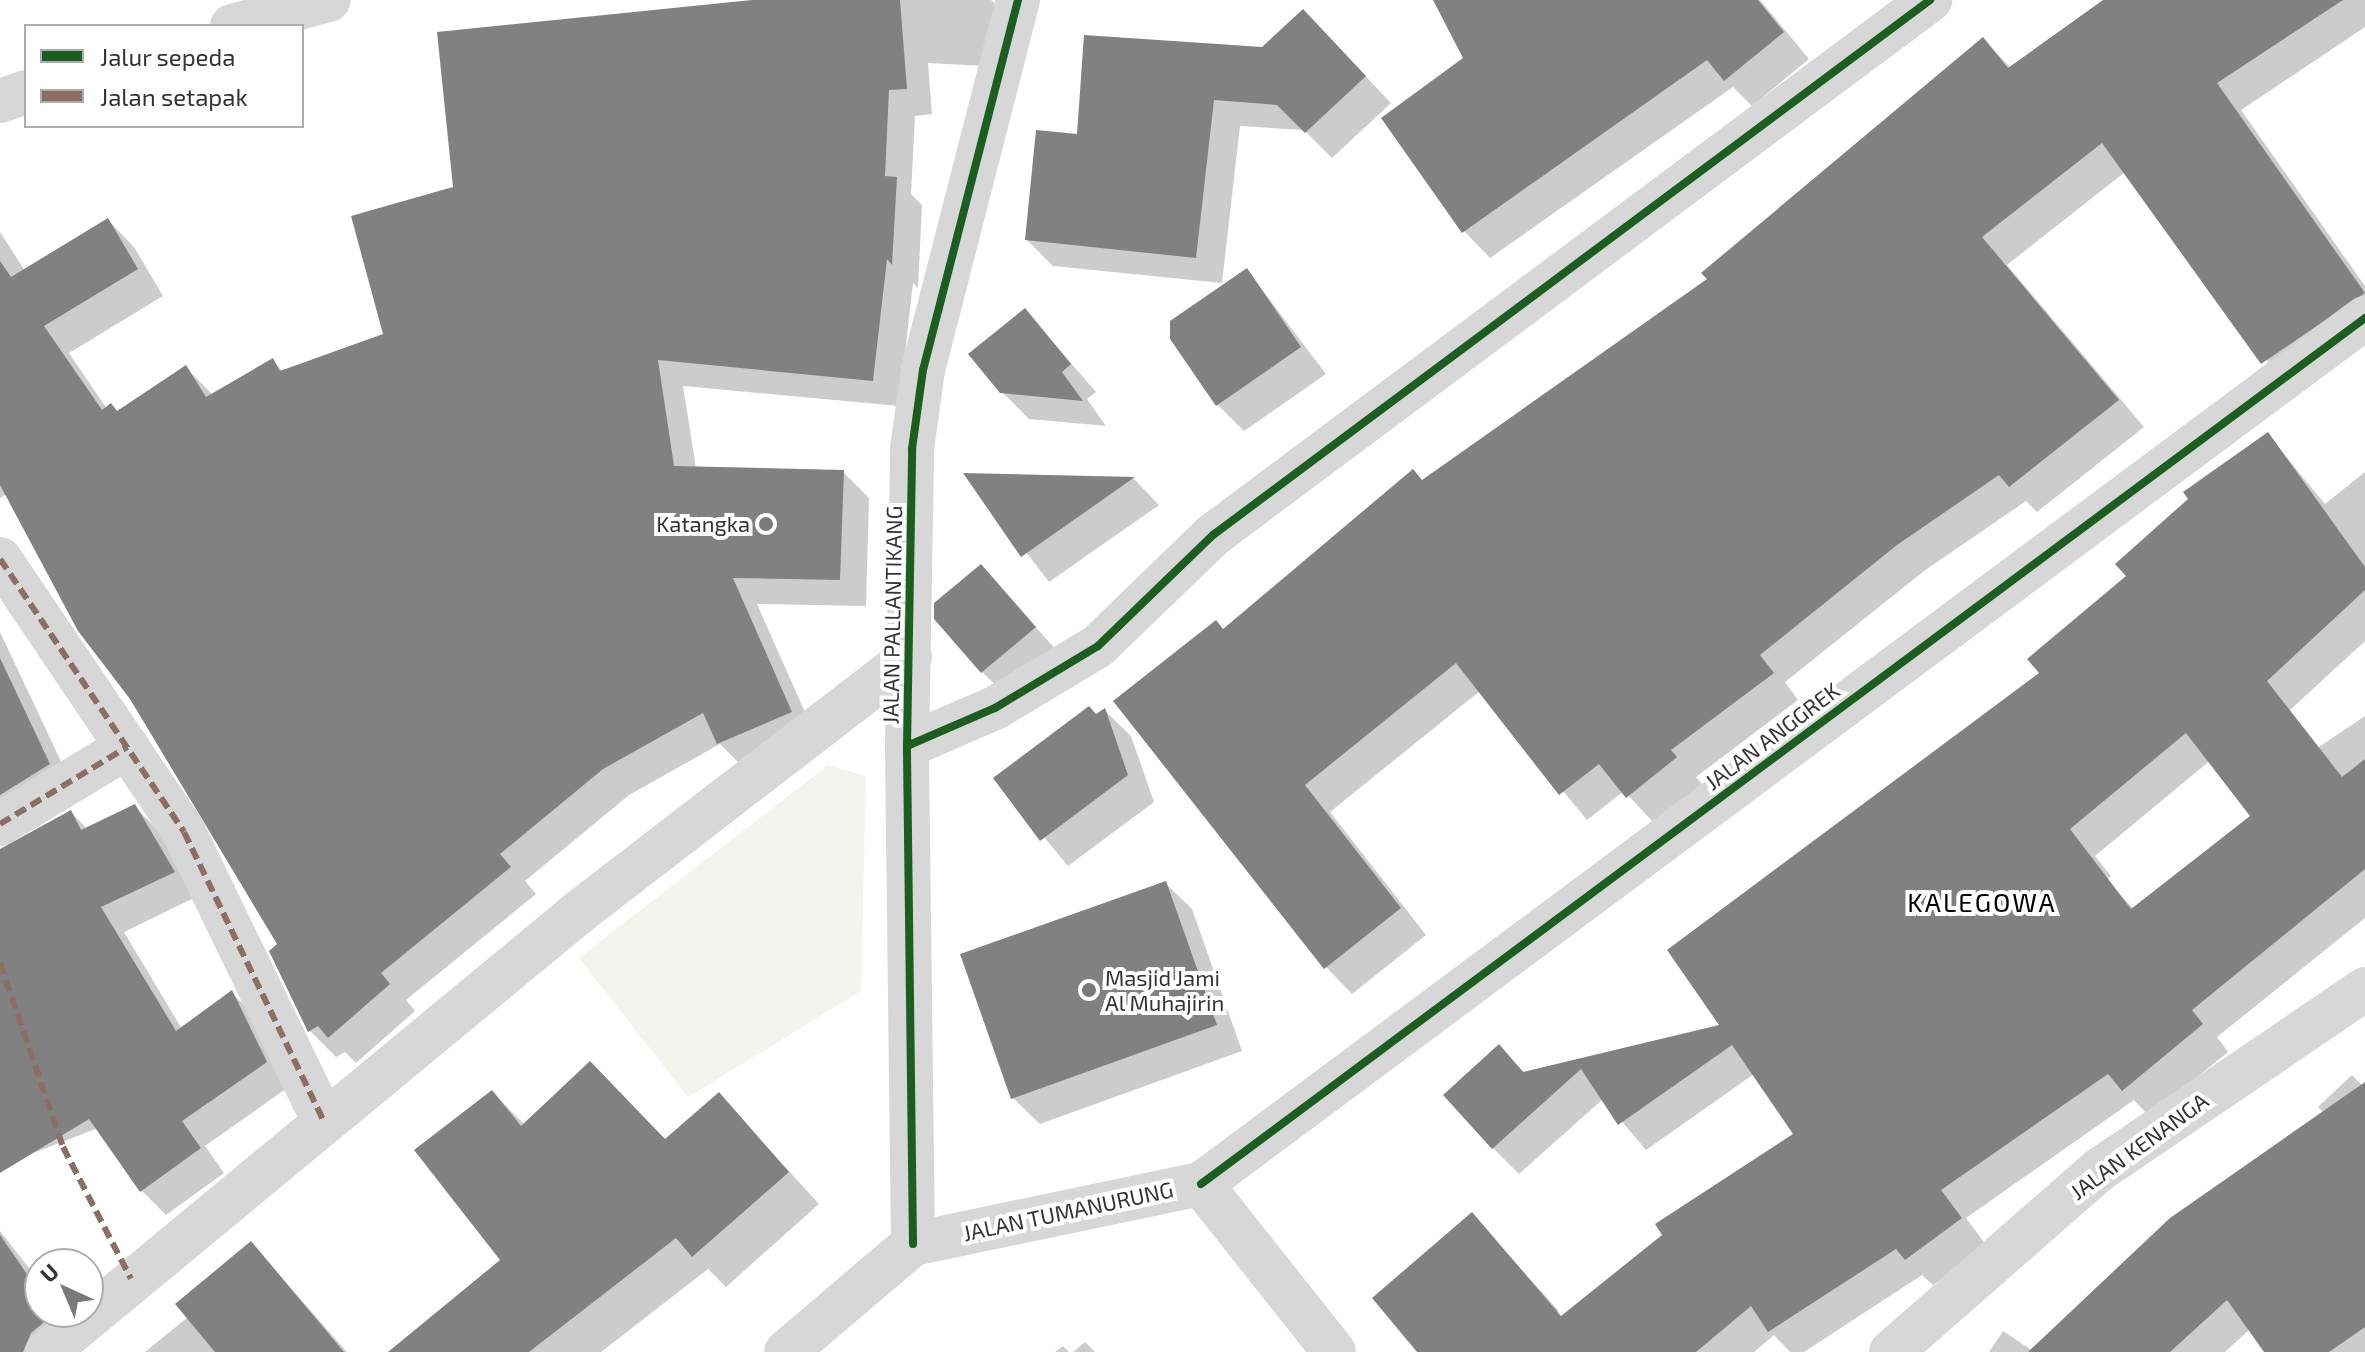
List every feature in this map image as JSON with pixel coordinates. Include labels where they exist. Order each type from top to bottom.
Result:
[{"type":"street","points":[[239,24],[329,0]]},
{"type":"street","name":"JALAN PALLANTIKANG","points":[[913,1244],[907,746],[912,449],[923,370],[1018,0]]},
{"type":"street","points":[[907,746],[995,708],[1098,646],[1213,535],[1930,0]]},
{"type":"street","points":[[0,101],[24,93]]},
{"type":"street","name":"JALAN ANGGREK","points":[[1201,1184],[2365,318]]},
{"type":"street","points":[[0,559],[184,832],[323,1120]]},
{"type":"street","points":[[47,1352],[323,1120],[910,657]]},
{"type":"street","points":[[0,824],[127,747]]},
{"type":"street","name":"JALAN KENANGA","points":[[1891,1352],[2099,1170],[2365,989]]},
{"type":"street","name":"JALAN TUMANURUNG","points":[[913,1244],[1201,1184],[1334,1352]]},
{"type":"street","points":[[786,1352],[913,1244]]},
{"type":"shaded area","points":[[828,765],[866,776],[861,991],[688,1097],[579,958]]},
{"type":"building","points":[[752,0],[900,0],[907,89],[889,90],[885,176],[897,177],[892,265],[887,259],[873,381],[658,360],[674,466],[844,470],[840,580],[733,578],[792,712],[717,744],[703,713],[603,769],[500,854],[511,867],[381,973],[390,984],[328,1038],[318,1026],[308,1032],[269,951],[277,944],[130,699],[78,631],[0,485],[0,261],[11,277],[108,218],[138,269],[44,326],[102,410],[111,403],[117,411],[186,365],[206,397],[273,358],[280,371],[383,334],[351,216],[453,187],[437,32]]},
{"type":"building","points":[[1433,0],[1758,0],[1784,32],[1724,81],[1707,60],[1462,233],[1381,118],[1463,58]]},
{"type":"building","points":[[2103,0],[2343,0],[2217,83],[2365,293],[2261,364],[2102,143],[1982,237],[2119,400],[2009,487],[1999,475],[1897,545],[1760,655],[1774,673],[1671,750],[1677,757],[1626,798],[1599,764],[1559,795],[1456,663],[1305,785],[1401,908],[1324,969],[1113,701],[1216,620],[1223,629],[1413,469],[1422,480],[1707,279],[1701,273],[1983,37],[2008,68]]},
{"type":"building","points":[[1303,9],[1366,76],[1305,133],[1277,105],[1214,100],[1196,258],[1025,240],[1036,130],[1077,134],[1084,35],[1262,47]]},
{"type":"building","points":[[1247,268],[1301,347],[1216,406],[1170,339],[1170,321]]},
{"type":"building","points":[[1025,308],[1071,364],[1062,372],[1083,401],[1000,393],[968,354]]},
{"type":"building","points":[[2268,432],[2365,567],[2365,590],[2267,681],[2342,777],[2365,759],[2365,869],[2192,1010],[2203,1024],[2122,1091],[2108,1074],[1941,1190],[1962,1218],[1905,1260],[1896,1249],[1768,1332],[1751,1306],[1696,1352],[1417,1352],[1372,1298],[1472,1212],[1561,1316],[1662,1235],[1655,1224],[1793,1134],[1732,1045],[1618,1125],[1581,1069],[1492,1149],[1443,1095],[1499,1044],[1523,1072],[1719,1025],[1667,950],[2039,673],[2027,659],[2126,576],[2115,564],[2188,499],[2183,492]],"holes":[[[2186,733],[2250,816],[2131,909],[2070,829]]]},
{"type":"building","points":[[963,473],[1135,477],[1021,557]]},
{"type":"building","points":[[981,564],[1036,627],[981,673],[934,619],[934,603]]},
{"type":"building","points":[[0,658],[50,764],[0,795]]},
{"type":"building","points":[[1089,706],[1096,714],[1105,708],[1128,775],[1040,841],[993,778]]},
{"type":"building","points":[[135,804],[175,872],[101,907],[176,1031],[232,990],[267,1062],[182,1121],[201,1148],[140,1192],[89,1119],[0,1173],[0,849],[71,810],[81,830]]},
{"type":"building","name":"Masjid Jami Al Muhajirin","points":[[1166,881],[1217,1025],[1011,1099],[960,954]]},
{"type":"building","points":[[590,1061],[665,1139],[719,1092],[789,1172],[692,1257],[676,1238],[529,1352],[388,1352],[500,1260],[414,1150],[492,1090],[521,1126]]},
{"type":"building","points":[[2365,1082],[2365,1327],[2329,1352],[2264,1352],[2227,1300],[2170,1352],[2028,1352],[2170,1218]]},
{"type":"building","points":[[0,1235],[24,1270],[24,1328],[37,1328],[31,1333],[23,1352],[0,1352]]},
{"type":"building","points":[[251,1241],[344,1352],[215,1352],[175,1304]]},
{"type":"marked path","points":[[0,559],[184,832],[323,1120]]},
{"type":"marked path","points":[[0,824],[127,747]]},
{"type":"marked path","points":[[0,963],[63,1147],[131,1279]]},
{"type":"cycle path","points":[[913,1244],[907,746],[912,449],[923,370],[1018,0]]},
{"type":"cycle path","points":[[907,746],[995,708],[1098,646],[1213,535],[1930,0]]},
{"type":"cycle path","points":[[1201,1184],[2365,318]]},
{"type":"place","name":"Katangka","points":[[766,524]]},
{"type":"place","name":"Masjid Jami Al Muhajirin","points":[[1089,990]]},
{"type":"district","name":"KALEGOWA","points":[[1982,902]]}]
